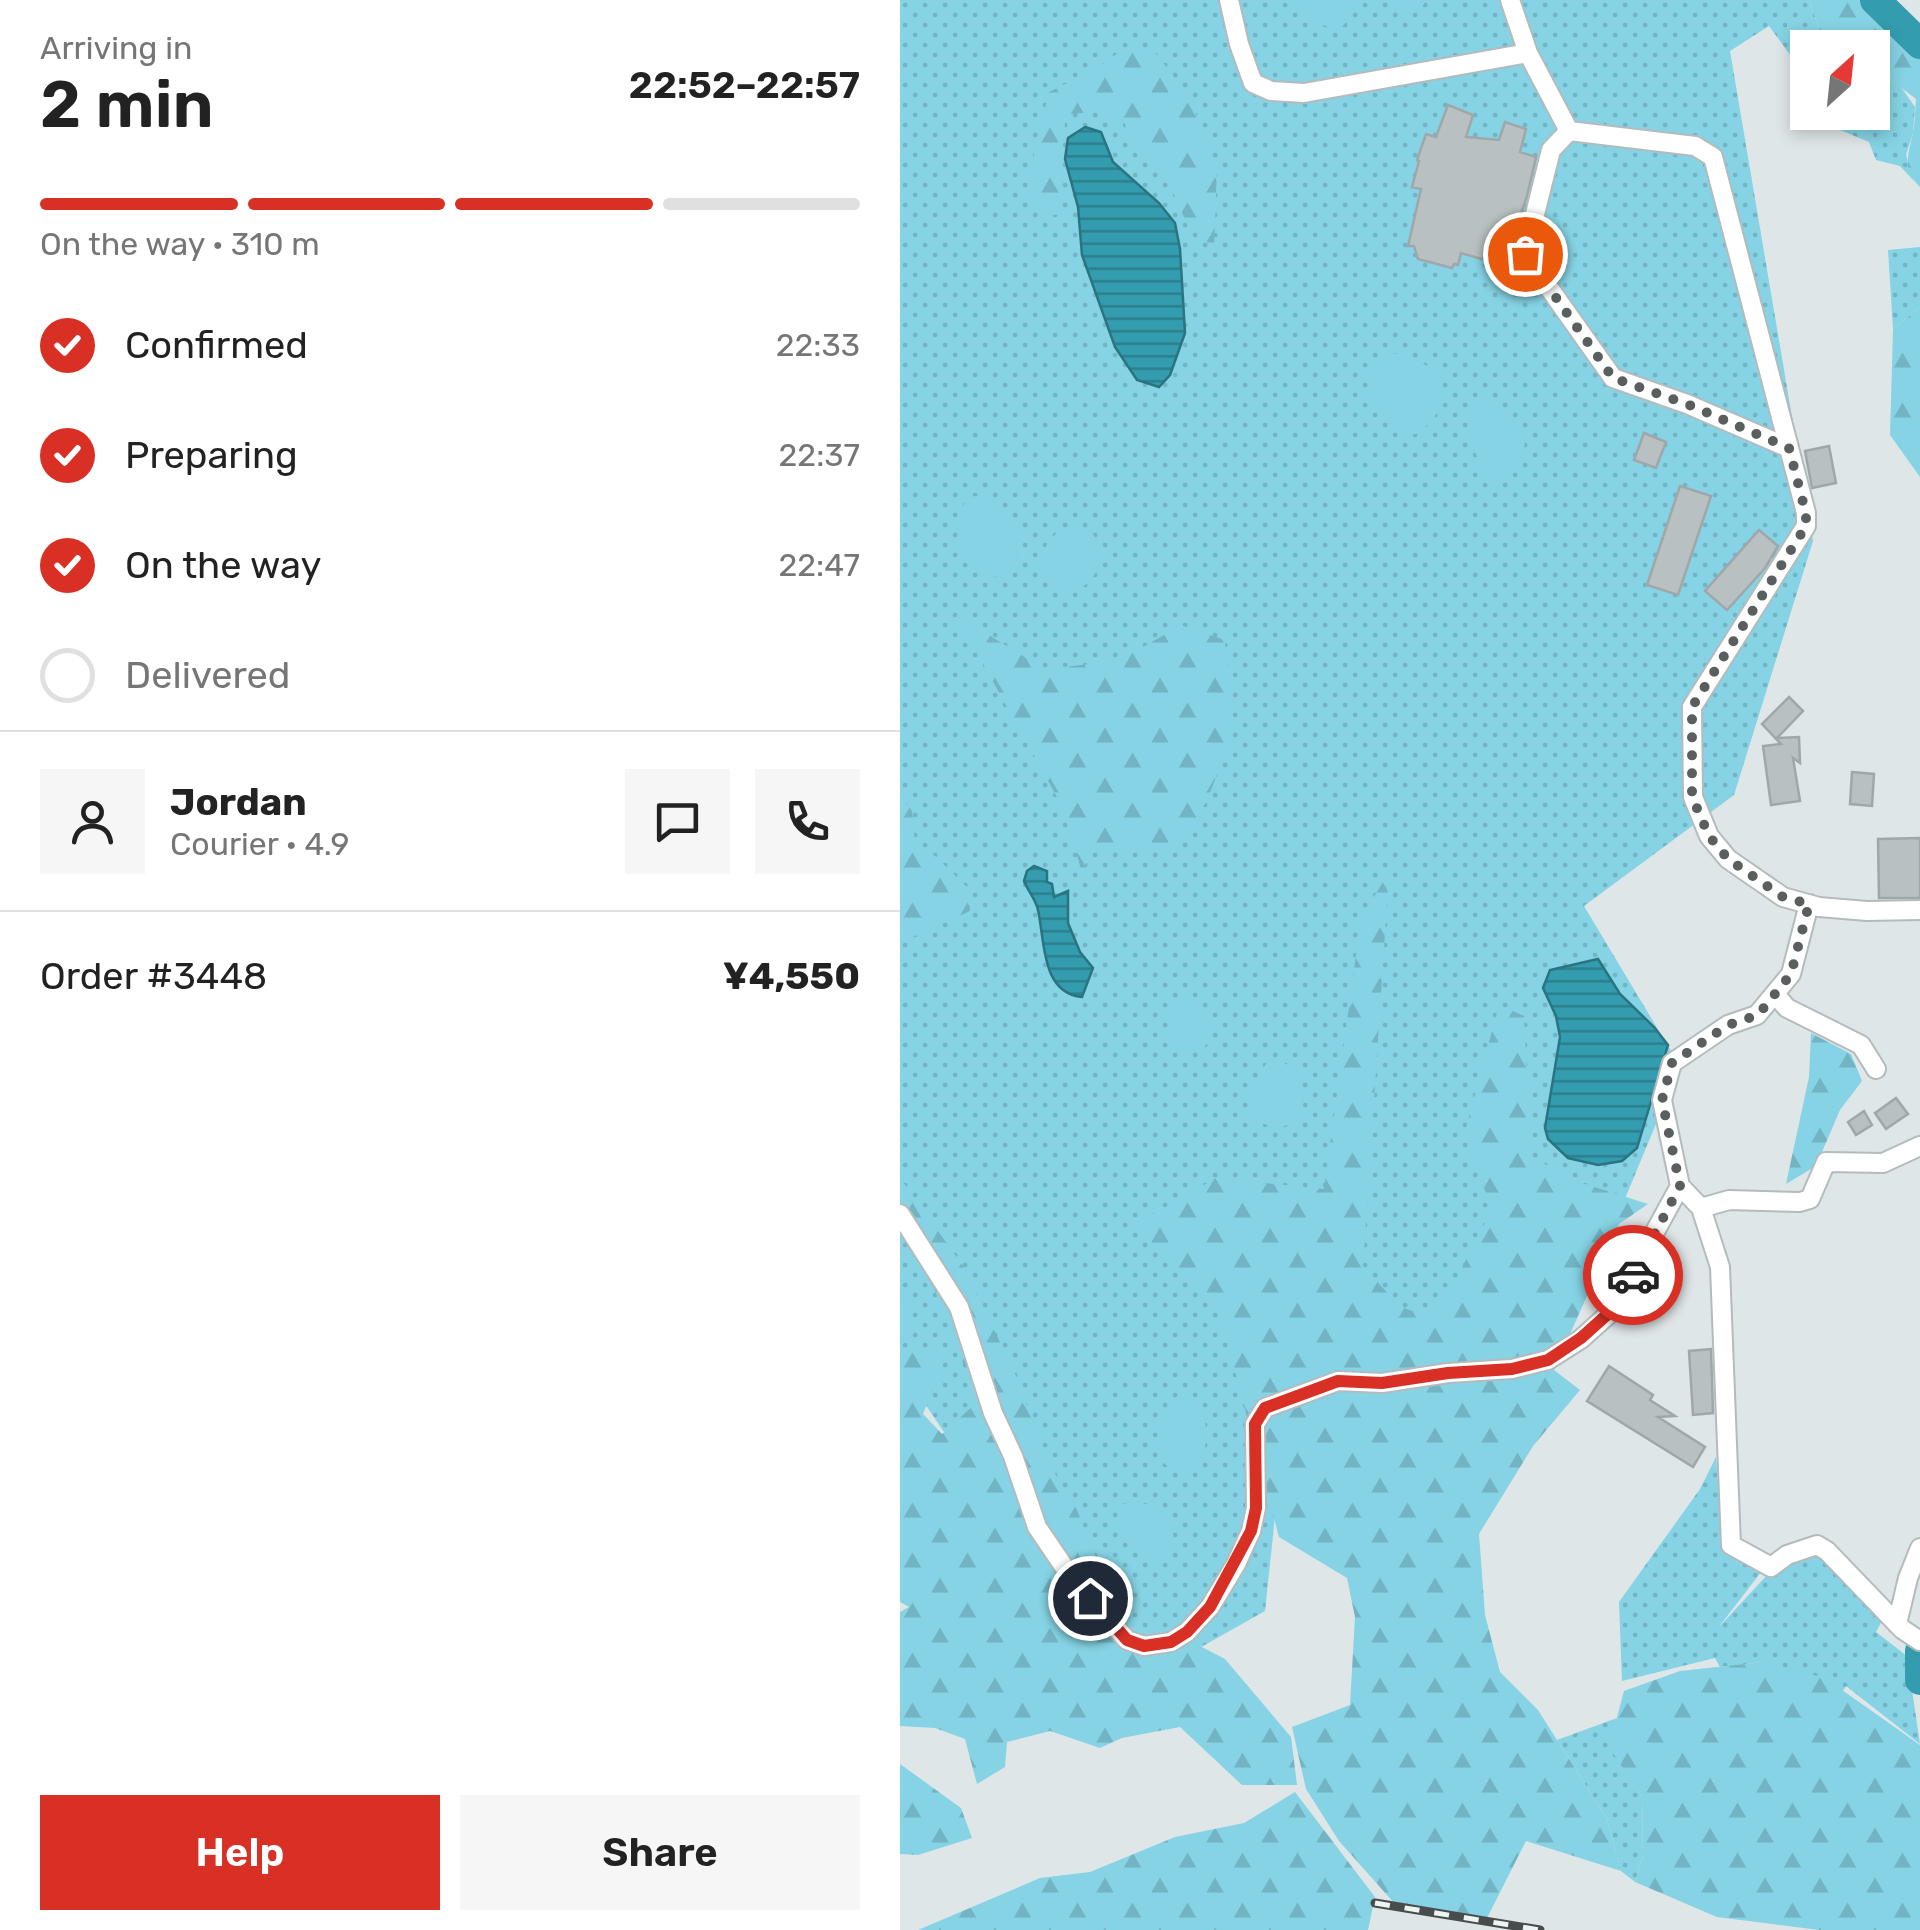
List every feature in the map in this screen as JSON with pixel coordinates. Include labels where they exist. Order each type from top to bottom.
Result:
[{"type":"street","points":[[1229,0],[1253,82],[1271,92],[1304,93],[1528,53]]},
{"type":"street","points":[[1510,0],[1528,53],[1569,132]]},
{"type":"street","points":[[1789,448],[1687,404],[1613,378],[1525,254],[1550,150],[1569,132],[1695,146],[1714,157],[1789,448],[1806,514],[1806,526],[1692,707],[1692,797],[1709,836],[1728,859],[1783,897],[1866,911],[1920,910]]},
{"type":"street","points":[[1809,904],[1791,974],[1758,1015],[1728,1025],[1672,1063],[1662,1100],[1680,1186],[1701,1208],[1720,1267],[1731,1545],[1771,1567],[1787,1555],[1817,1545],[1899,1626],[1920,1641]]},
{"type":"street","points":[[1775,994],[1787,1008],[1860,1045],[1876,1069]]},
{"type":"street","points":[[1701,1208],[1729,1200],[1800,1202],[1810,1199],[1826,1162],[1883,1162],[1920,1146]]},
{"type":"street","points":[[900,1214],[959,1307],[993,1413],[1013,1456],[1037,1528],[1071,1577],[1127,1640],[1144,1646],[1159,1645],[1187,1632],[1210,1607],[1236,1564],[1251,1531],[1256,1508],[1255,1424],[1265,1408],[1338,1381],[1382,1383],[1512,1369],[1548,1360],[1610,1312],[1680,1186]]},
{"type":"street","points":[[1899,1626],[1908,1578],[1920,1548]]},
{"type":"green space","points":[[900,0],[1809,0],[1820,30],[1790,30],[1790,55],[1769,26],[1730,51],[1813,541],[1734,795],[1584,906],[1680,1066],[1549,1382],[1282,1450],[1265,1611],[1148,1677],[1041,1575],[906,1376],[900,1377]]},
{"type":"green space","points":[[1299,0],[1357,0],[1350,18],[1334,30],[1313,20]]},
{"type":"green space","points":[[1389,0],[1426,0],[1419,11],[1408,14],[1399,13]]},
{"type":"green space","points":[[1809,0],[1884,0],[1920,31],[1920,187],[1908,162],[1916,99],[1890,79],[1890,30],[1820,30]]},
{"type":"green space","points":[[1123,49],[1152,49],[1188,94],[1217,168],[1214,248],[1188,226],[1170,186],[1134,151],[1124,122],[1102,112],[1066,114],[1059,215],[1040,214],[1027,183],[1049,92],[1098,68]]},
{"type":"green space","points":[[1890,79],[1915,107],[1906,155],[1914,181],[1900,166],[1876,160],[1869,142],[1840,130],[1890,130]]},
{"type":"green space","points":[[1920,247],[1920,307],[1893,329],[1888,250]]},
{"type":"green space","points":[[1920,307],[1920,477],[1890,435],[1893,329]]},
{"type":"green space","points":[[1387,353],[1406,354],[1442,374],[1439,408],[1431,422],[1416,434],[1400,435],[1372,393],[1369,370]]},
{"type":"green space","points":[[1477,400],[1507,413],[1523,434],[1521,458],[1497,481],[1484,474],[1468,434],[1467,409]]},
{"type":"green space","points":[[980,495],[1005,511],[1016,529],[1019,549],[1015,561],[1000,577],[985,576],[959,557],[961,512],[967,498]]},
{"type":"green space","points":[[1073,525],[1087,529],[1096,538],[1099,563],[1085,585],[1055,592],[1039,569],[1040,562],[1054,536]]},
{"type":"green space","points":[[956,615],[1044,669],[1119,661],[1181,625],[1225,640],[1232,734],[1207,801],[1175,848],[1088,849],[1083,878],[1067,815]]},
{"type":"green space","points":[[900,795],[912,811],[915,843],[935,856],[969,889],[970,911],[913,937],[900,936]]},
{"type":"green space","points":[[1389,872],[1363,1267],[1401,1307],[1418,1313],[1446,1299],[1492,1209],[1464,1135],[1499,1005],[1524,1016],[1531,1157],[1582,1183],[1648,1204],[1619,1224],[1554,1370],[1580,1390],[1533,1446],[1479,1534],[1485,1615],[1500,1672],[1538,1710],[1607,1819],[1621,1871],[1526,1841],[1487,1918],[1395,1904],[1339,1841],[1306,1789],[1292,1727],[1350,1705],[1355,1617],[1347,1578],[1279,1537],[1219,1311],[1134,1225],[1216,1178],[1324,1189],[1361,918]]},
{"type":"green space","points":[[1184,998],[1193,998],[1211,1019],[1212,1036],[1202,1051],[1183,1052],[1172,1043],[1169,1009]]},
{"type":"green space","points":[[1811,1033],[1851,1054],[1862,1081],[1840,1110],[1816,1166],[1786,1184],[1809,1077]]},
{"type":"green space","points":[[1276,1059],[1296,1069],[1303,1098],[1298,1118],[1280,1126],[1251,1119],[1247,1096],[1267,1062]]},
{"type":"green space","points":[[900,1178],[963,1266],[1014,1371],[1048,1462],[1077,1510],[1095,1555],[1127,1596],[1117,1645],[1198,1645],[1225,1659],[1291,1737],[1297,1785],[1242,1785],[1180,1727],[1122,1738],[1100,1748],[1050,1731],[1007,1742],[1005,1767],[977,1784],[965,1739],[935,1728],[900,1726],[900,1612],[909,1607],[900,1602],[900,1350],[948,1352],[923,1414],[942,1434],[975,1404],[924,1262],[900,1235]]},
{"type":"green space","points":[[900,1290],[916,1321],[912,1340],[900,1345]]},
{"type":"green space","points":[[1177,1396],[1202,1413],[1206,1432],[1199,1464],[1182,1473],[1162,1461],[1158,1448],[1165,1412]]},
{"type":"green space","points":[[1716,1457],[1722,1531],[1765,1567],[1718,1628],[1769,1573],[1797,1551],[1826,1558],[1884,1617],[1876,1632],[1907,1656],[1920,1744],[1846,1686],[1841,1694],[1763,1662],[1720,1667],[1715,1658],[1622,1681],[1619,1602],[1700,1489]]},
{"type":"green space","points":[[1138,1501],[1160,1510],[1171,1522],[1173,1543],[1168,1561],[1149,1565],[1125,1539],[1117,1505]]},
{"type":"green space","points":[[1763,1662],[1825,1678],[1920,1745],[1920,1930],[1819,1930],[1717,1917],[1635,1882],[1643,1856],[1642,1797],[1609,1747],[1624,1691],[1680,1671]]},
{"type":"green space","points":[[1617,1718],[1610,1747],[1642,1797],[1643,1856],[1635,1882],[1621,1871],[1607,1819],[1557,1740]]},
{"type":"green space","points":[[900,1764],[961,1808],[972,1838],[918,1855],[900,1854]]},
{"type":"green space","points":[[1295,1792],[1375,1897],[1368,1930],[918,1930],[1040,1878],[1090,1872],[1175,1837],[1244,1823]]},
{"type":"shaded area","points":[[1085,127],[1101,132],[1113,162],[1159,203],[1175,223],[1185,333],[1170,375],[1159,387],[1137,380],[1115,347],[1082,255],[1078,207],[1065,159],[1068,138]]},
{"type":"shaded area","points":[[1034,866],[1047,871],[1054,897],[1068,891],[1068,923],[1080,952],[1093,968],[1082,997],[1059,986],[1047,964],[1037,906],[1024,881],[1027,871]]},
{"type":"shaded area","points":[[1598,959],[1620,994],[1668,1045],[1637,1148],[1622,1161],[1598,1165],[1568,1158],[1548,1139],[1545,1128],[1560,1037],[1556,1016],[1543,988],[1550,970]]},
{"type":"building","points":[[1448,105],[1473,115],[1466,137],[1499,140],[1505,122],[1526,129],[1520,152],[1536,157],[1527,196],[1517,225],[1513,225],[1502,265],[1461,253],[1458,265],[1452,268],[1418,259],[1414,246],[1408,246],[1421,189],[1412,187],[1417,160],[1426,134],[1436,137]]},
{"type":"building","points":[[1644,433],[1666,442],[1656,468],[1634,460]]},
{"type":"building","points":[[1829,446],[1836,483],[1812,488],[1805,451]]},
{"type":"building","points":[[1680,486],[1711,496],[1678,595],[1647,585]]},
{"type":"building","points":[[1759,530],[1778,546],[1765,568],[1727,610],[1705,591]]},
{"type":"building","points":[[1789,697],[1803,711],[1777,738],[1799,737],[1800,763],[1793,758],[1800,801],[1771,805],[1763,746],[1781,744],[1762,724]]},
{"type":"building","points":[[1852,772],[1874,774],[1872,806],[1850,804]]},
{"type":"building","points":[[1920,838],[1920,898],[1879,898],[1878,839]]},
{"type":"building","points":[[1896,1098],[1908,1114],[1886,1129],[1875,1113]]},
{"type":"building","points":[[1864,1111],[1872,1125],[1856,1135],[1848,1122]]},
{"type":"building","points":[[1711,1349],[1713,1413],[1693,1415],[1689,1351]]},
{"type":"building","points":[[1609,1366],[1653,1395],[1650,1400],[1675,1416],[1658,1417],[1705,1447],[1693,1467],[1587,1401]]},
{"type":"waterway","points":[[1875,0],[1920,44]]},
{"type":"waterway","points":[[1920,1651],[1920,1680]]},
{"type":"railway","points":[[1375,1903],[1540,1930]]},
{"type":"way so far","points":[[1525,254],[1613,378],[1687,404],[1789,448],[1806,514],[1806,526],[1692,707],[1692,797],[1709,836],[1728,859],[1783,897],[1809,904],[1791,974],[1758,1015],[1728,1025],[1672,1063],[1662,1100],[1680,1186],[1633,1275]]},
{"type":"route","points":[[1090,1598],[1127,1640],[1144,1646],[1171,1642],[1187,1632],[1210,1607],[1251,1531],[1256,1508],[1255,1424],[1265,1408],[1338,1381],[1382,1383],[1512,1369],[1548,1360],[1610,1312],[1633,1275]]}]
